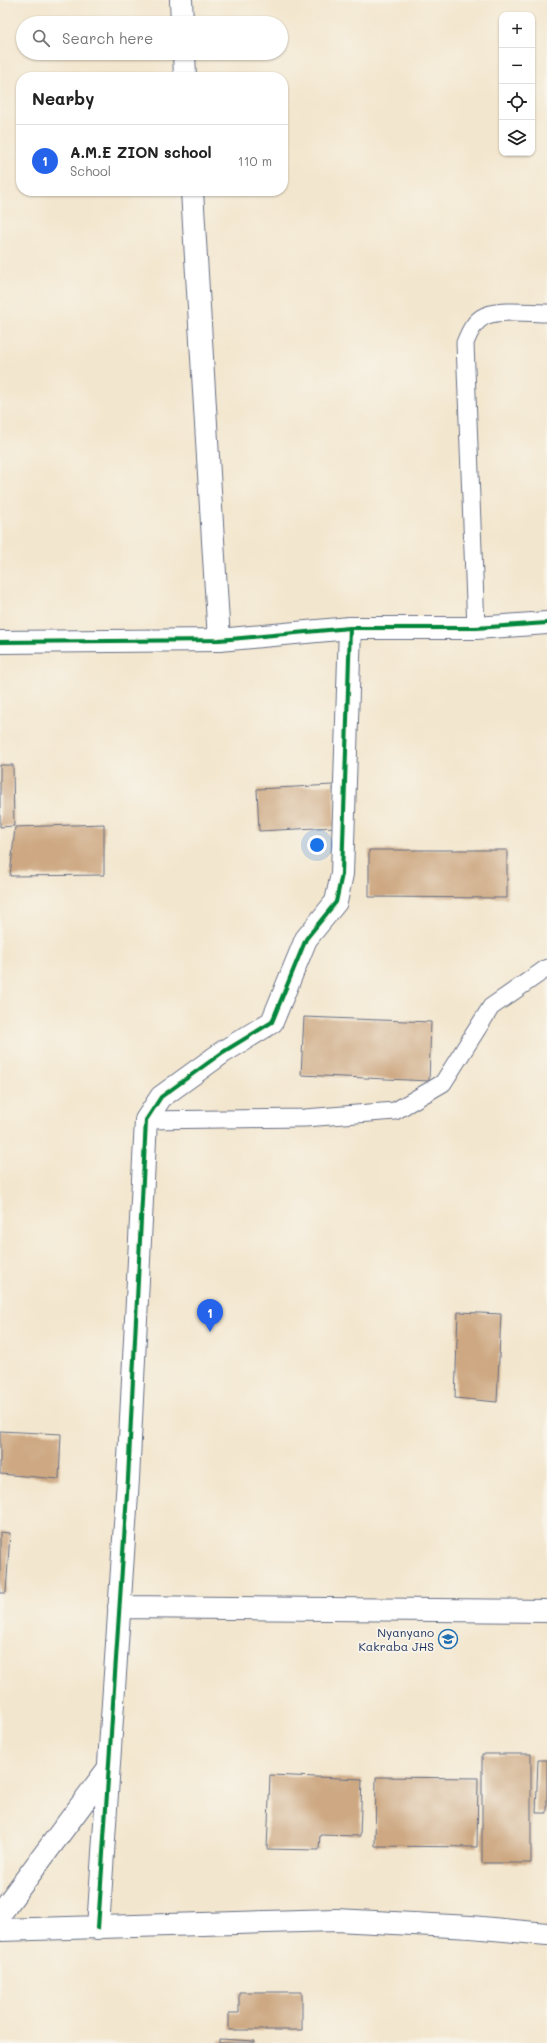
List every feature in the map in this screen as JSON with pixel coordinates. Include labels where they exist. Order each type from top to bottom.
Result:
[{"type":"street","points":[[181,0],[182,16]]},
{"type":"street","points":[[184,60],[185,72]]},
{"type":"street","points":[[192,196],[219,640]]},
{"type":"street","points":[[0,642],[219,640],[350,628],[476,628],[547,623]]},
{"type":"street","points":[[98,1928],[128,1479],[146,1120],[160,1097],[223,1052],[272,1022],[306,938],[336,902],[342,874],[350,628]]},
{"type":"street","points":[[119,1607],[547,1612]]},
{"type":"street","points":[[0,1914],[108,1769]]},
{"type":"street","points":[[0,1930],[336,1920],[471,1926],[547,1934]]},
{"type":"lane","points":[[476,628],[465,343],[471,328],[485,316],[504,312],[547,313]]},
{"type":"lane","points":[[146,1120],[305,1118],[395,1111],[444,1084],[491,1007],[547,968]]},
{"type":"building","points":[[0,765],[13,765],[14,826],[0,827]]},
{"type":"building","points":[[333,785],[335,827],[259,831],[257,789]]},
{"type":"building","points":[[104,824],[104,875],[10,876],[15,827]]},
{"type":"building","points":[[369,850],[507,850],[507,898],[369,897]]},
{"type":"building","points":[[304,1017],[431,1022],[429,1081],[301,1075]]},
{"type":"building","points":[[458,1312],[501,1314],[497,1402],[455,1398]]},
{"type":"building","points":[[0,1431],[61,1434],[59,1479],[0,1474]]},
{"type":"building","points":[[0,1532],[10,1533],[6,1593],[0,1593]]},
{"type":"building","points":[[482,1754],[531,1754],[531,1863],[482,1863]]},
{"type":"building","points":[[538,1760],[547,1760],[547,1813],[536,1813]]},
{"type":"building","points":[[270,1775],[362,1779],[360,1836],[320,1835],[319,1850],[267,1849]]},
{"type":"building","points":[[376,1777],[478,1778],[477,1847],[375,1846]]},
{"type":"building","points":[[239,1992],[302,1992],[302,2030],[229,2030],[229,2013],[239,2013]]},
{"type":"building","points":[[219,2039],[255,2041],[254,2043],[219,2043]]},
{"type":"cycle path","points":[[0,642],[219,640],[350,628],[476,628],[547,623]]},
{"type":"cycle path","points":[[98,1928],[128,1479],[146,1120],[161,1097],[223,1052],[272,1022],[306,939],[336,902],[342,874],[350,628]]},
{"type":"place","name":"A.M.E ZION school","points":[[210,1332]]},
{"type":"place","name":"Nyanyano Kakraba JHS","points":[[448,1639]]}]
